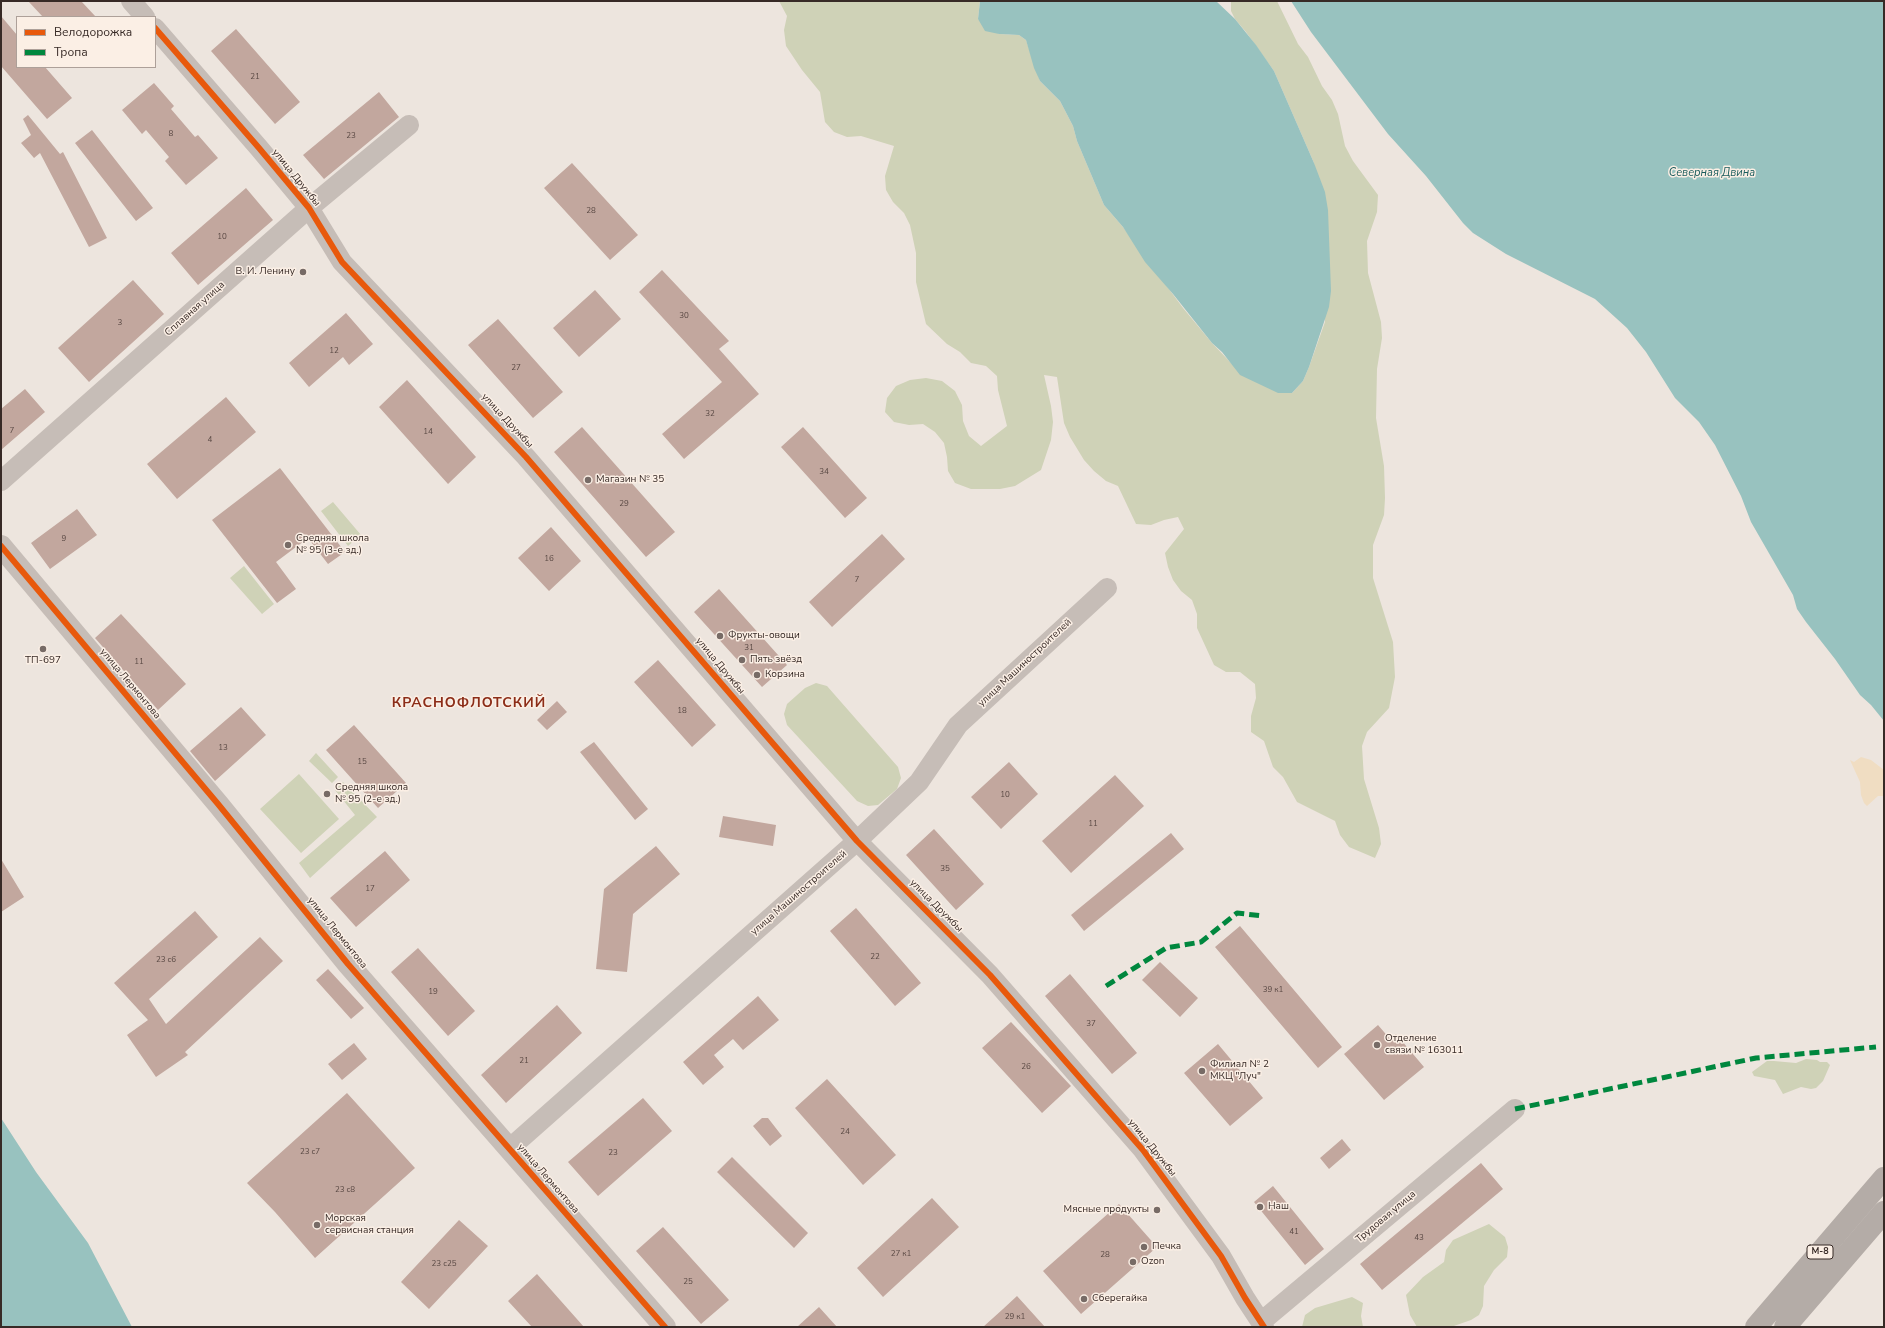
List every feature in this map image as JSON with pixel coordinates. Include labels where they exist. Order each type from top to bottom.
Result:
[{"type":"main road","name":"М-8","points":[[1756,1327],[1884,1178]]},
{"type":"main road","points":[[1785,1327],[1884,1212]]},
{"type":"street","points":[[131,1],[144,16]]},
{"type":"street","name":"улица Дружбы","points":[[156,29],[260,148],[308,208],[342,262],[526,457],[669,620],[760,730],[857,841],[990,975],[1144,1150],[1221,1256],[1263,1325]]},
{"type":"street","name":"Сплавная улица","points":[[1,481],[308,208],[409,125]]},
{"type":"street","name":"улица Лермонтова","points":[[1,546],[218,804],[348,964],[665,1327]]},
{"type":"street","name":"улица Машиностроителей","points":[[509,1149],[857,841],[919,782],[958,726],[1107,588]]},
{"type":"street","name":"Трудовая улица","points":[[1263,1325],[1515,1108]]},
{"type":"green space","points":[[779,1],[980,1],[978,19],[999,34],[1019,35],[1026,40],[1040,81],[1060,101],[1073,126],[1077,141],[1104,205],[1123,227],[1183,308],[1231,363],[1292,393],[1303,381],[1325,322],[1314,163],[1274,71],[1235,19],[1231,11],[1231,1],[1277,1],[1298,44],[1308,57],[1322,86],[1332,100],[1338,114],[1345,146],[1353,161],[1378,195],[1377,212],[1367,241],[1368,273],[1381,322],[1382,338],[1377,369],[1376,418],[1384,466],[1385,498],[1384,515],[1373,545],[1373,578],[1393,642],[1395,677],[1389,708],[1367,732],[1362,746],[1364,779],[1379,828],[1381,844],[1375,858],[1349,847],[1340,835],[1335,821],[1297,802],[1283,777],[1273,767],[1264,741],[1251,732],[1251,716],[1256,698],[1255,684],[1240,672],[1226,672],[1214,665],[1197,628],[1197,614],[1192,600],[1181,591],[1173,580],[1168,567],[1165,553],[1184,529],[1178,517],[1151,525],[1136,524],[1118,486],[1106,481],[1094,471],[1084,460],[1070,437],[1064,423],[1057,377],[1044,375],[1053,422],[1051,440],[1041,470],[1015,486],[1000,489],[971,489],[955,483],[948,471],[944,443],[935,432],[923,424],[909,425],[894,422],[885,412],[887,398],[896,386],[910,380],[926,378],[942,381],[955,391],[962,405],[963,421],[969,436],[981,446],[1007,426],[998,390],[997,376],[986,366],[971,363],[960,352],[947,344],[926,324],[916,282],[916,253],[910,225],[904,213],[893,202],[886,190],[885,176],[894,146],[861,136],[847,137],[834,132],[825,122],[820,92],[802,70],[786,46],[784,30],[787,16]]},
{"type":"green space","points":[[333,502],[361,535],[348,546],[321,511]]},
{"type":"green space","points":[[244,566],[274,604],[262,614],[230,578]]},
{"type":"green space","points":[[816,683],[827,686],[898,767],[901,778],[897,789],[878,805],[868,806],[857,801],[787,725],[784,714],[787,704],[805,688]]},
{"type":"green space","points":[[316,753],[338,777],[332,783],[309,761]]},
{"type":"green space","points":[[299,774],[339,819],[301,853],[260,809]]},
{"type":"green space","points":[[343,782],[377,817],[310,878],[299,863],[355,815],[335,790]]},
{"type":"green space","points":[[1806,1059],[1827,1062],[1830,1065],[1823,1081],[1816,1088],[1811,1089],[1801,1087],[1783,1094],[1775,1080],[1754,1076],[1752,1072],[1767,1061],[1796,1063]]},
{"type":"green space","points":[[1489,1224],[1505,1237],[1508,1247],[1507,1257],[1494,1270],[1484,1286],[1483,1306],[1479,1315],[1471,1320],[1451,1327],[1417,1327],[1410,1315],[1406,1295],[1423,1277],[1444,1262],[1446,1250],[1453,1240]]},
{"type":"green space","points":[[1352,1297],[1363,1303],[1361,1316],[1363,1327],[1302,1327],[1305,1315],[1315,1308]]},
{"type":"sand","points":[[1861,757],[1871,760],[1884,770],[1884,796],[1878,796],[1867,806],[1861,795],[1860,782],[1850,760],[1854,762]]},
{"type":"water","points":[[980,1],[1216,1],[1235,19],[1256,45],[1274,71],[1314,163],[1325,192],[1328,210],[1331,291],[1329,307],[1303,381],[1292,393],[1278,393],[1240,375],[1145,262],[1123,227],[1104,205],[1077,141],[1073,126],[1060,101],[1040,81],[1034,68],[1026,40],[1019,35],[999,34],[985,31],[978,19]]},
{"type":"water","name":"Северная Двина","points":[[1291,1],[1884,1],[1884,721],[1871,705],[1860,695],[1797,609],[1793,595],[1751,522],[1741,496],[1715,445],[1699,422],[1675,398],[1646,352],[1627,328],[1595,299],[1506,254],[1473,233],[1463,223],[1426,176],[1388,134],[1311,32]]},
{"type":"water","points":[[1,1118],[36,1172],[88,1243],[132,1327],[1,1327]]},
{"type":"building","points":[[28,1],[81,1],[95,16],[42,16]]},
{"type":"building","points":[[1,16],[16,34],[16,68],[46,68],[72,98],[47,119],[1,66]]},
{"type":"building","points":[[236,29],[300,102],[275,124],[211,51]]},
{"type":"building","points":[[154,83],[174,106],[171,109],[195,137],[198,135],[218,158],[186,185],[165,161],[169,157],[146,130],[142,134],[122,110]]},
{"type":"building","points":[[379,92],[399,117],[324,179],[303,155]]},
{"type":"building","points":[[28,115],[60,154],[63,152],[107,238],[89,247],[40,153],[34,158],[21,143],[31,135],[23,119]]},
{"type":"building","points":[[92,130],[153,208],[136,221],[75,143]]},
{"type":"building","points":[[572,163],[638,235],[610,260],[544,188]]},
{"type":"building","points":[[246,188],[273,220],[198,285],[171,253]]},
{"type":"building","points":[[662,270],[729,341],[719,349],[759,394],[684,459],[662,434],[722,382],[639,292]]},
{"type":"building","points":[[133,280],[164,314],[89,382],[58,348]]},
{"type":"building","points":[[595,290],[621,319],[579,357],[553,328]]},
{"type":"building","points":[[346,313],[373,344],[349,365],[343,357],[309,387],[289,363]]},
{"type":"building","points":[[498,319],[563,392],[533,418],[468,345]]},
{"type":"building","points":[[407,380],[476,457],[448,484],[379,407]]},
{"type":"building","points":[[25,389],[45,412],[1,450],[1,409]]},
{"type":"building","points":[[226,397],[256,432],[177,499],[147,464]]},
{"type":"building","points":[[582,427],[675,532],[646,557],[554,452]]},
{"type":"building","points":[[803,427],[867,498],[845,518],[781,447]]},
{"type":"building","points":[[280,468],[345,552],[328,564],[308,538],[276,562],[296,589],[277,603],[212,520]]},
{"type":"building","points":[[77,509],[97,535],[50,569],[31,543]]},
{"type":"building","points":[[551,527],[581,561],[549,591],[518,558]]},
{"type":"building","points":[[882,534],[905,559],[832,627],[809,602]]},
{"type":"building","points":[[719,589],[787,665],[762,687],[694,612]]},
{"type":"building","points":[[121,614],[186,684],[158,710],[95,638]]},
{"type":"building","points":[[658,660],[716,725],[692,747],[634,682]]},
{"type":"building","points":[[557,701],[567,712],[547,730],[537,720]]},
{"type":"building","points":[[241,707],[266,735],[215,781],[190,751]]},
{"type":"building","points":[[354,725],[406,783],[378,808],[326,750]]},
{"type":"building","points":[[594,742],[648,809],[635,820],[580,752]]},
{"type":"building","points":[[1009,762],[1038,794],[1001,829],[971,797]]},
{"type":"building","points":[[1115,775],[1144,806],[1071,873],[1042,841]]},
{"type":"building","points":[[723,816],[776,825],[773,846],[719,837]]},
{"type":"building","points":[[934,829],[984,884],[956,910],[906,855]]},
{"type":"building","points":[[1171,833],[1184,849],[1084,931],[1071,915]]},
{"type":"building","points":[[656,846],[680,874],[633,914],[627,972],[596,969],[604,889]]},
{"type":"building","points":[[385,851],[410,880],[356,927],[330,898]]},
{"type":"building","points":[[1,859],[24,897],[1,912]]},
{"type":"building","points":[[856,908],[921,983],[895,1006],[830,931]]},
{"type":"building","points":[[195,911],[218,937],[149,999],[166,1024],[260,937],[283,961],[185,1052],[188,1055],[156,1077],[127,1035],[148,1020],[114,983]]},
{"type":"building","points":[[1240,926],[1342,1047],[1318,1068],[1215,947]]},
{"type":"building","points":[[418,948],[475,1011],[448,1036],[391,972]]},
{"type":"building","points":[[1160,962],[1198,998],[1180,1017],[1142,980]]},
{"type":"building","points":[[328,969],[364,1008],[351,1019],[316,980]]},
{"type":"building","points":[[1070,974],[1137,1053],[1112,1074],[1045,996]]},
{"type":"building","points":[[758,996],[779,1020],[743,1050],[733,1039],[714,1055],[724,1067],[703,1085],[683,1062]]},
{"type":"building","points":[[557,1005],[582,1033],[506,1103],[481,1075]]},
{"type":"building","points":[[1011,1022],[1071,1086],[1042,1113],[982,1048]]},
{"type":"building","points":[[1378,1025],[1390,1039],[1396,1034],[1424,1067],[1384,1100],[1344,1054]]},
{"type":"building","points":[[354,1043],[367,1059],[342,1080],[328,1064]]},
{"type":"building","points":[[1218,1044],[1263,1098],[1230,1126],[1184,1073]]},
{"type":"building","points":[[827,1079],[896,1155],[863,1185],[795,1108]]},
{"type":"building","points":[[347,1093],[415,1168],[315,1258],[275,1212],[247,1183]]},
{"type":"building","points":[[643,1098],[672,1131],[598,1196],[568,1162]]},
{"type":"building","points":[[762,1118],[768,1118],[782,1136],[770,1146],[753,1126]]},
{"type":"building","points":[[1342,1139],[1351,1150],[1329,1169],[1320,1158]]},
{"type":"building","points":[[732,1157],[808,1233],[794,1248],[717,1172]]},
{"type":"building","points":[[1481,1163],[1503,1189],[1382,1290],[1360,1264]]},
{"type":"building","points":[[1273,1186],[1324,1249],[1305,1265],[1254,1202]]},
{"type":"building","points":[[932,1198],[959,1227],[883,1297],[857,1268]]},
{"type":"building","points":[[1119,1204],[1157,1247],[1081,1314],[1043,1271]]},
{"type":"building","points":[[459,1220],[488,1246],[429,1309],[401,1282]]},
{"type":"building","points":[[663,1227],[729,1300],[701,1324],[636,1251]]},
{"type":"building","points":[[537,1274],[584,1327],[532,1327],[508,1301]]},
{"type":"building","points":[[1017,1296],[1045,1327],[983,1327],[1003,1309]]},
{"type":"building","points":[[819,1307],[837,1327],[797,1327]]},
{"type":"marked path","points":[[1106,986],[1166,948],[1201,942],[1237,913],[1263,916]]},
{"type":"marked path","points":[[1515,1109],[1756,1058],[1876,1047]]},
{"type":"cycle path","points":[[156,29],[309,208],[342,262],[526,457],[857,841],[990,975],[1143,1150],[1221,1256],[1245,1298],[1264,1327]]},
{"type":"cycle path","points":[[1,546],[218,804],[348,964],[665,1327]]},
{"type":"place","name":"В. И. Ленину","points":[[303,272]]},
{"type":"place","name":"Магазин № 35","points":[[588,480]]},
{"type":"place","name":"Средняя школа № 95 (3-е зд.)","points":[[288,545]]},
{"type":"place","name":"Фрукты-овощи","points":[[720,636]]},
{"type":"place","name":"ТП-697","points":[[43,649]]},
{"type":"place","name":"Пять звёзд","points":[[742,660]]},
{"type":"place","name":"Корзина","points":[[757,675]]},
{"type":"place","name":"Средняя школа № 95 (2-е зд.)","points":[[327,794]]},
{"type":"place","name":"Отделение связи № 163011","points":[[1377,1045]]},
{"type":"place","name":"Филиал № 2 МКЦ \"Луч\"","points":[[1202,1071]]},
{"type":"place","name":"Наш","points":[[1260,1207]]},
{"type":"place","name":"Мясные продукты","points":[[1157,1210]]},
{"type":"place","name":"Морская сервисная станция","points":[[317,1225]]},
{"type":"place","name":"Печка","points":[[1144,1247]]},
{"type":"place","name":"Ozon","points":[[1133,1262]]},
{"type":"place","name":"Сберегайка","points":[[1084,1299]]},
{"type":"district","name":"КРАСНОФЛОТСКИЙ","points":[[469,704]]}]
